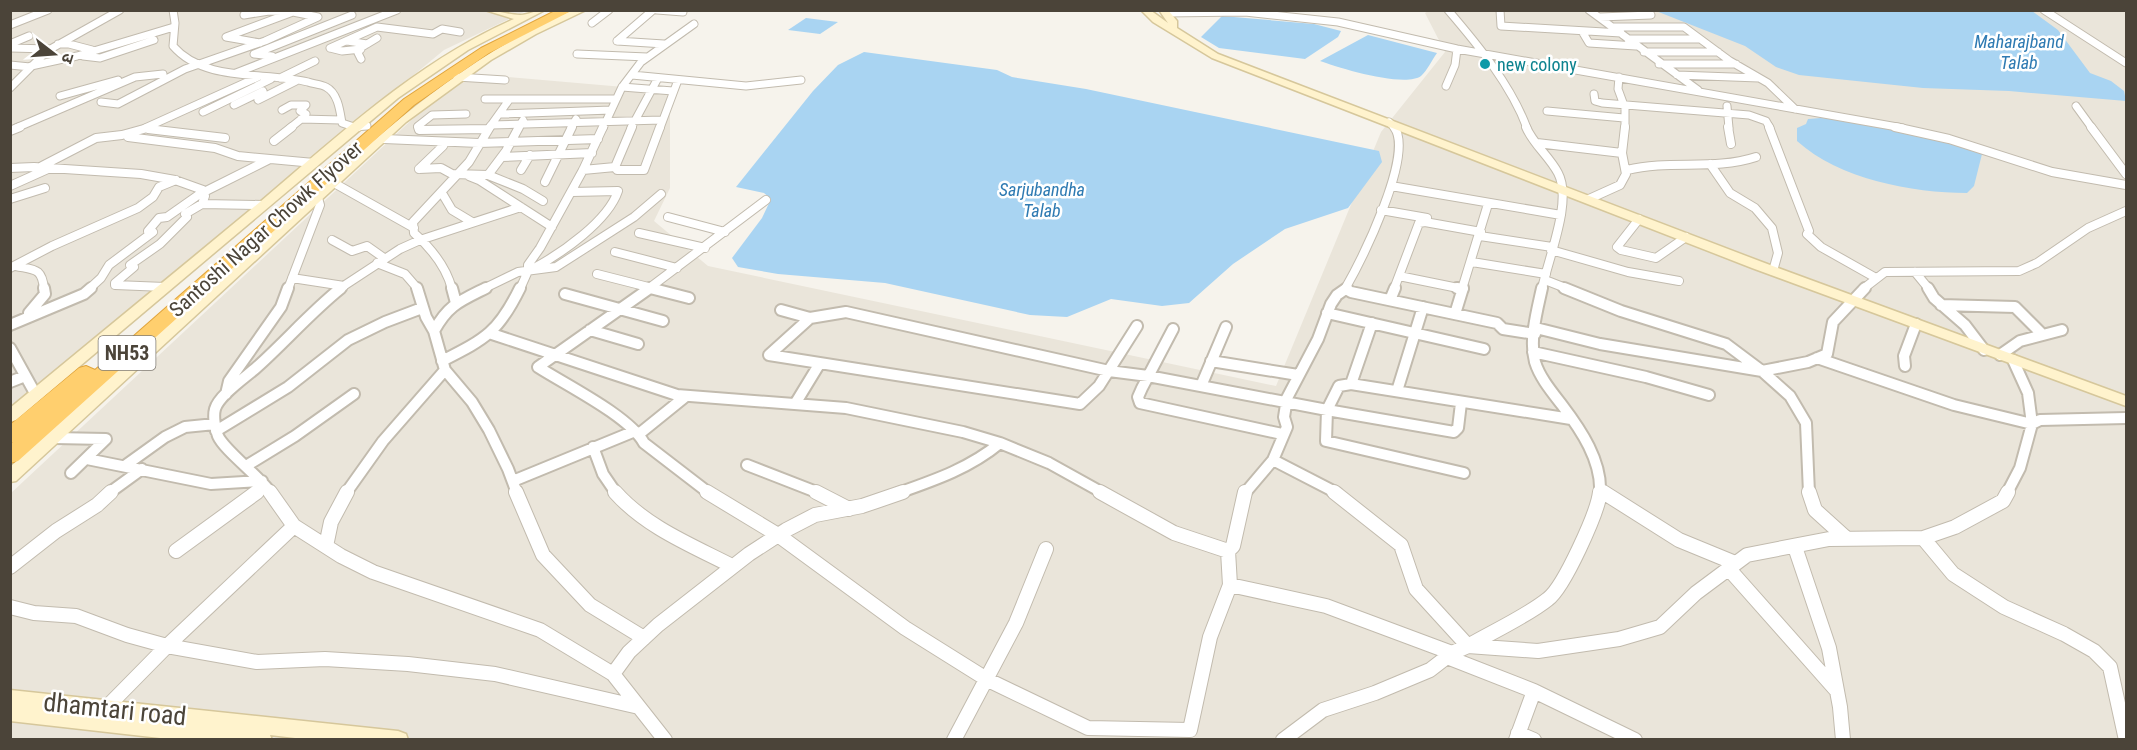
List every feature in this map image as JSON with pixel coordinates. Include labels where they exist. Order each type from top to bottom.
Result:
[{"type":"highway","name":"NH53","points":[[361,127],[462,54],[553,10]]},
{"type":"highway","name":"NH53","points":[[395,121],[434,83],[486,49],[568,10]]},
{"type":"highway","name":"Santoshi Nagar Chowk Flyover","points":[[10,436],[395,121]]},
{"type":"highway","name":"Santoshi Nagar Chowk Flyover","points":[[10,456],[236,249],[361,127]]},
{"type":"street","points":[[10,25],[48,10]]},
{"type":"street","points":[[10,88],[30,66],[58,44],[120,10]]},
{"type":"street","points":[[173,10],[172,46],[181,55],[200,65],[236,73],[299,80],[327,87],[338,101],[342,123],[361,127]]},
{"type":"street","points":[[305,14],[315,10]]},
{"type":"street","points":[[236,73],[397,10]]},
{"type":"street","points":[[489,10],[523,18]]},
{"type":"street","points":[[10,417],[314,162],[452,54],[484,35],[541,10]]},
{"type":"street","points":[[10,477],[384,139],[395,121],[507,45],[582,10]]},
{"type":"street","points":[[592,23],[609,10]]},
{"type":"street","points":[[664,44],[617,41],[655,10],[683,12]]},
{"type":"street","points":[[1145,10],[1156,23],[1173,25]]},
{"type":"street","points":[[1283,740],[1323,710],[1375,693],[1430,670],[1450,655],[1549,599],[1558,589],[1565,571],[1587,535],[1602,491],[1598,464],[1571,419],[1536,370],[1533,352],[1535,331],[1552,248],[1564,203],[1563,190],[1551,161],[1537,143],[1483,53],[1448,10]]},
{"type":"street","points":[[1500,10],[1502,26],[1583,33],[1621,33]]},
{"type":"street","points":[[1589,10],[1659,64],[1700,92]]},
{"type":"street","points":[[2044,10],[2127,63]]},
{"type":"street","points":[[2051,10],[2127,58]]},
{"type":"street","points":[[60,96],[135,77],[163,74],[200,65],[260,43],[318,17],[289,11],[261,11],[244,15]]},
{"type":"street","points":[[260,43],[226,37],[289,11]]},
{"type":"street","points":[[1165,12],[1173,25],[1203,51],[1852,301],[2127,401]]},
{"type":"street","points":[[1165,12],[1245,12],[1338,22],[1457,49],[1902,128],[1949,139],[2052,172],[2127,185]]},
{"type":"street","points":[[272,57],[273,55],[254,54],[352,15]]},
{"type":"street","points":[[1599,17],[1652,15]]},
{"type":"street","points":[[326,546],[331,521],[348,491],[395,426],[443,366],[492,334],[515,299],[528,271],[528,265],[572,192],[622,87],[647,57],[694,24]]},
{"type":"street","points":[[361,50],[342,51],[330,48],[377,27],[433,34],[442,29],[460,32]]},
{"type":"street","points":[[1612,27],[1684,27],[1718,52],[1760,78],[1796,109]]},
{"type":"street","points":[[10,71],[174,31]]},
{"type":"street","points":[[80,55],[100,58],[174,31]]},
{"type":"street","points":[[1583,33],[1589,43],[1636,46]]},
{"type":"street","points":[[10,46],[29,36]]},
{"type":"street","points":[[326,38],[367,44]]},
{"type":"street","points":[[361,59],[358,53],[376,38]]},
{"type":"street","points":[[1628,39],[1701,39]]},
{"type":"street","points":[[611,55],[626,43]]},
{"type":"street","points":[[58,44],[96,50]]},
{"type":"street","points":[[10,46],[50,50]]},
{"type":"street","points":[[1446,86],[1455,65],[1457,49]]},
{"type":"street","points":[[1644,52],[1718,52]]},
{"type":"street","points":[[577,54],[647,57]]},
{"type":"street","points":[[234,105],[315,61]]},
{"type":"street","points":[[1659,64],[1739,64]]},
{"type":"street","points":[[10,65],[21,67]]},
{"type":"street","points":[[163,74],[103,103],[118,104],[189,68]]},
{"type":"street","points":[[632,75],[746,86],[801,80]]},
{"type":"street","points":[[1677,75],[1760,78]]},
{"type":"street","points":[[10,186],[96,138],[147,129],[259,76]]},
{"type":"street","points":[[10,130],[135,77]]},
{"type":"street","points":[[457,77],[505,80],[485,99],[615,99]]},
{"type":"street","points":[[1619,77],[1617,89],[1624,104],[1626,148],[1622,153]]},
{"type":"street","points":[[615,167],[635,121],[658,78]]},
{"type":"street","points":[[203,112],[280,79]]},
{"type":"street","points":[[255,102],[299,80]]},
{"type":"street","points":[[583,170],[615,167],[617,170],[644,170],[678,80]]},
{"type":"street","points":[[622,87],[673,91]]},
{"type":"street","points":[[1594,94],[1595,101],[1598,103],[1749,115],[1766,121],[1775,139],[1809,231],[1807,234],[1821,247],[1876,278]]},
{"type":"street","points":[[1728,97],[1725,113],[1730,125],[1731,144]]},
{"type":"street","points":[[456,303],[443,268],[431,248],[414,233],[413,222],[470,162],[489,127],[509,100]]},
{"type":"street","points":[[488,175],[502,157],[537,100]]},
{"type":"street","points":[[545,182],[580,111],[591,100]]},
{"type":"street","points":[[274,141],[306,114],[300,111],[306,105],[296,104],[282,110]]},
{"type":"street","points":[[2076,106],[2127,174]]},
{"type":"street","points":[[500,114],[611,110]]},
{"type":"street","points":[[1547,111],[1624,118]]},
{"type":"street","points":[[466,114],[432,115],[418,126],[419,130],[662,120]]},
{"type":"street","points":[[301,119],[341,120]]},
{"type":"street","points":[[766,200],[705,248],[538,367],[637,432],[644,443],[681,474],[778,535],[905,628],[988,680],[1088,728],[1190,730],[1210,637],[1230,585],[1228,551],[1233,546],[1245,491],[1273,460],[1282,434],[1287,427],[1285,403],[1318,339],[1327,313],[1337,295],[1346,289],[1391,186],[1397,167],[1400,139],[1397,130],[1389,122]]},
{"type":"street","points":[[147,129],[225,138]]},
{"type":"street","points":[[122,135],[215,148],[238,156],[314,162]]},
{"type":"street","points":[[384,139],[479,143],[598,140]]},
{"type":"street","points":[[1537,143],[1622,153]]},
{"type":"street","points":[[443,146],[419,169],[441,168],[452,174],[488,175],[523,189],[543,201]]},
{"type":"street","points":[[502,157],[592,153]]},
{"type":"street","points":[[1589,199],[1620,185],[1627,170],[1622,153]]},
{"type":"street","points":[[521,170],[530,155]]},
{"type":"street","points":[[1627,170],[1661,163],[1735,164],[1756,157]]},
{"type":"street","points":[[10,325],[84,294],[101,278],[109,265],[153,232],[148,231],[159,218],[167,217],[204,191],[268,160]]},
{"type":"street","points":[[1710,164],[1730,193],[1755,208],[1772,228],[1778,253],[1773,271]]},
{"type":"street","points":[[10,168],[46,167],[176,180],[204,191]]},
{"type":"street","points":[[461,173],[479,180],[552,227]]},
{"type":"street","points":[[13,267],[52,246],[138,208],[153,197],[159,188],[176,180]]},
{"type":"street","points":[[334,183],[414,228]]},
{"type":"street","points":[[1391,186],[1560,215]]},
{"type":"street","points":[[10,199],[45,188]]},
{"type":"street","points":[[202,204],[204,191]]},
{"type":"street","points":[[528,271],[567,249],[618,196],[618,191],[572,192]]},
{"type":"street","points":[[442,193],[452,210],[472,222]]},
{"type":"street","points":[[434,331],[444,313],[456,303],[518,272],[556,267],[634,217],[661,194]]},
{"type":"street","points":[[226,394],[229,381],[281,307],[320,205],[318,198]]},
{"type":"street","points":[[165,287],[115,285],[115,283],[134,267],[130,265],[167,238],[187,217],[185,214],[202,204],[263,205]]},
{"type":"street","points":[[1455,314],[1481,234],[1488,204]]},
{"type":"street","points":[[521,207],[420,240],[381,261],[344,286],[317,308],[226,394],[215,408],[216,428],[219,439],[263,484],[294,526],[373,573],[540,630],[613,674],[665,740]]},
{"type":"street","points":[[1381,210],[1427,218],[1425,222]]},
{"type":"street","points":[[1346,289],[1351,292],[1497,323],[1503,329],[1535,331],[1762,371],[1827,354],[1833,322],[1876,278],[1886,272],[2019,271],[2037,263],[2088,228],[2127,211]]},
{"type":"street","points":[[668,217],[725,232]]},
{"type":"street","points":[[1639,219],[1617,247],[1621,250],[1656,258],[1686,237]]},
{"type":"street","points":[[1390,300],[1419,223],[1425,222],[1552,248],[1628,272],[1679,281]]},
{"type":"street","points":[[639,233],[705,248]]},
{"type":"street","points":[[332,240],[352,251],[368,246],[381,261],[406,274],[413,281],[423,302],[426,322],[434,331],[443,366],[472,402],[489,429],[543,555],[590,604],[644,638]]},
{"type":"street","points":[[615,252],[677,268]]},
{"type":"street","points":[[1472,262],[1546,277],[1621,311],[1726,344],[1790,396],[1806,423],[1809,494],[1815,510],[1847,539]]},
{"type":"street","points":[[13,267],[36,270],[44,277],[45,294],[32,308],[29,313],[32,315]]},
{"type":"street","points":[[1915,272],[1941,305],[1965,325],[1984,350]]},
{"type":"street","points":[[597,274],[689,298]]},
{"type":"street","points":[[1399,276],[1463,289]]},
{"type":"street","points":[[292,278],[344,286]]},
{"type":"street","points":[[565,294],[663,321]]},
{"type":"street","points":[[1941,305],[2015,307],[2042,334]]},
{"type":"street","points":[[126,465],[165,437],[185,427],[216,428],[288,387],[348,340],[385,322],[423,308]]},
{"type":"street","points":[[1396,391],[1423,308]]},
{"type":"street","points":[[781,310],[810,318],[846,312],[1109,371],[1148,376],[1285,403],[1454,432],[1458,428],[1461,403]]},
{"type":"street","points":[[1327,313],[1484,349]]},
{"type":"street","points":[[810,318],[769,355],[1080,405],[1109,371],[1137,326]]},
{"type":"street","points":[[1351,384],[1372,323]]},
{"type":"street","points":[[1905,366],[1904,356],[1916,324]]},
{"type":"street","points":[[1201,386],[1226,327]]},
{"type":"street","points":[[1173,329],[1138,397],[1140,403],[1282,434]]},
{"type":"street","points":[[590,330],[638,344]]},
{"type":"street","points":[[2000,355],[2020,341],[2062,330]]},
{"type":"street","points":[[492,334],[678,395],[846,408],[895,416],[1000,443],[1049,463],[1174,533],[1228,551]]},
{"type":"street","points":[[10,348],[36,395]]},
{"type":"street","points":[[1533,352],[1646,377],[1709,395]]},
{"type":"street","points":[[1817,358],[1954,405],[2032,423],[2040,420],[2127,418]]},
{"type":"street","points":[[1273,460],[1339,494],[1401,545],[1416,589],[1468,646],[1538,651],[1619,639],[1660,627],[1696,593],[1748,555],[1829,539],[1923,538],[1955,527],[2003,501],[2020,468],[2032,423],[2028,393],[2013,360]]},
{"type":"street","points":[[1211,362],[1298,375]]},
{"type":"street","points":[[795,404],[820,363]]},
{"type":"street","points":[[10,382],[25,376]]},
{"type":"street","points":[[1464,473],[1326,441],[1327,410],[1339,387],[1351,384],[1571,419]]},
{"type":"street","points":[[246,466],[295,436],[354,394]]},
{"type":"street","points":[[513,481],[593,447],[637,432],[686,396]]},
{"type":"street","points":[[54,438],[106,439],[71,473]]},
{"type":"street","points":[[613,674],[644,638],[732,566],[778,535],[815,515],[862,507],[947,476],[989,452],[1000,443]]},
{"type":"street","points":[[593,447],[605,478],[627,505],[653,524],[732,566]]},
{"type":"street","points":[[87,459],[126,465],[211,484],[263,484]]},
{"type":"street","points":[[747,465],[807,488],[849,509]]},
{"type":"street","points":[[10,567],[56,531],[97,505],[119,484],[143,469]]},
{"type":"street","points":[[176,550],[263,484]]},
{"type":"street","points":[[1602,491],[1679,540],[1731,566],[1837,691]]},
{"type":"street","points":[[100,714],[167,646],[294,526]]},
{"type":"street","points":[[1923,538],[1953,574],[1996,602],[2094,651],[2110,667],[2126,740]]},
{"type":"street","points":[[1795,547],[1829,648],[1843,740]]},
{"type":"street","points":[[954,740],[988,680],[1038,573],[1046,549]]},
{"type":"street","points":[[1230,585],[1326,606],[1534,691],[1635,740]]},
{"type":"street","points":[[10,607],[34,613],[76,616],[127,635],[167,646],[258,662],[337,660],[408,664],[495,674],[639,706]]},
{"type":"street","points":[[1534,691],[1517,736],[1534,740]]},
{"type":"street","name":"dhamtari road","points":[[10,698],[262,740]]},
{"type":"street","name":"dhamtari road","points":[[10,712],[100,714],[280,734],[398,740]]},
{"type":"shaded area","points":[[11,11],[526,11],[444,50],[11,408]]},
{"type":"shaded area","points":[[1428,11],[2126,11],[2126,739],[11,740],[11,493],[462,73],[670,91],[670,188],[654,221],[708,266],[1276,386],[1381,132],[1445,52],[1425,13]]},
{"type":"water","name":"Maharajband Talab","points":[[1656,11],[2032,11],[2058,30],[2090,73],[2111,81],[2124,91],[2126,101],[2009,91],[1923,88],[1799,75],[1776,67],[1745,46]]},
{"type":"water","points":[[1222,16],[1314,24],[1341,31],[1338,37],[1305,59],[1219,48],[1201,37]]},
{"type":"water","points":[[806,18],[838,22],[820,34],[788,30]]},
{"type":"water","points":[[1368,35],[1437,53],[1421,76],[1401,80],[1372,76],[1320,61]]},
{"type":"water","name":"Sarjubandha Talab","points":[[864,52],[997,70],[1012,77],[1086,89],[1379,151],[1382,162],[1348,208],[1285,229],[1233,264],[1189,303],[1162,306],[1111,299],[1067,317],[1030,315],[885,283],[778,274],[738,267],[732,258],[762,218],[771,199],[764,193],[736,187],[813,91],[838,65]]},
{"type":"water","points":[[1821,118],[1903,130],[1982,154],[1974,186],[1967,193],[1900,187],[1855,174],[1834,165],[1797,141],[1797,128],[1806,124],[1808,119]]},
{"type":"place","name":"new colony","points":[[1485,64]]}]
